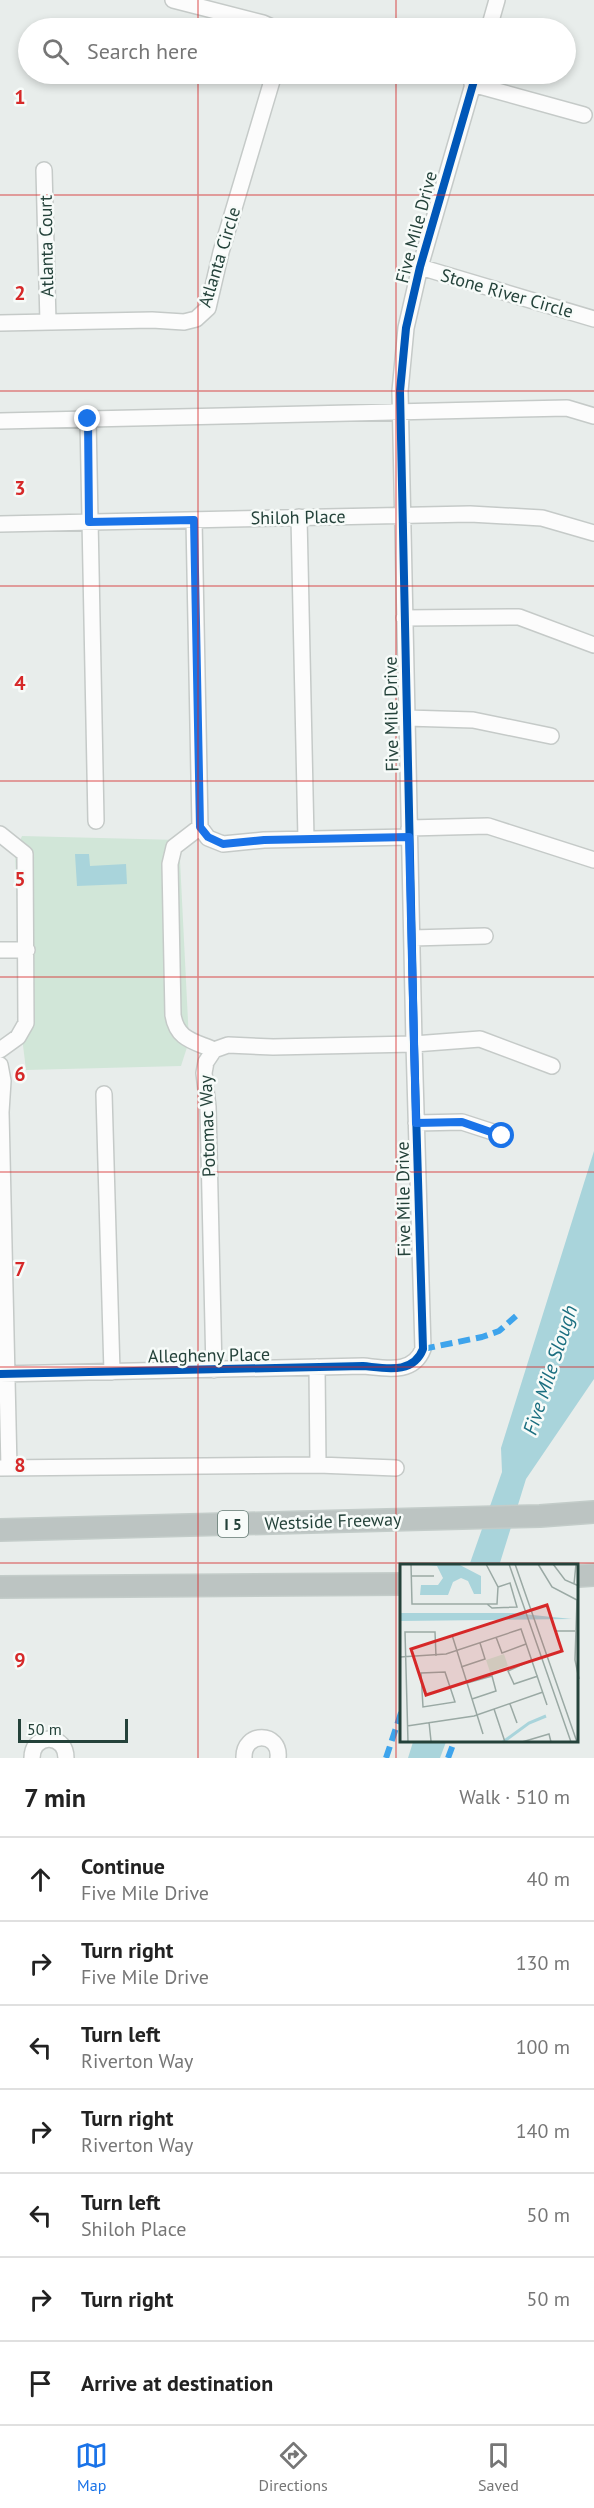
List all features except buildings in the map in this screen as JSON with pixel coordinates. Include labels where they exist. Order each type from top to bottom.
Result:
[{"type":"highway","name":"Westside Freeway","points":[[0,1530],[540,1516],[594,1512]]},
{"type":"highway","points":[[579,1576],[594,1575]]},
{"type":"highway","points":[[0,1587],[400,1584]]},
{"type":"street","points":[[173,0],[243,18]]},
{"type":"street","points":[[492,18],[497,0]]},
{"type":"street","name":"Atlanta Circle","points":[[0,323],[152,320],[184,322],[196,319],[204,313],[208,308],[221,252],[271,84]]},
{"type":"street","name":"Five Mile Drive","points":[[417,1361],[423,1349],[400,391],[406,328],[420,267],[473,84]]},
{"type":"street","points":[[489,84],[584,115]]},
{"type":"street","name":"Atlanta Court","points":[[44,170],[48,322]]},
{"type":"street","name":"Stone River Circle","points":[[420,267],[594,319]]},
{"type":"street","points":[[0,421],[567,408],[594,416]]},
{"type":"street","points":[[88,419],[96,821]]},
{"type":"street","name":"Shiloh Place","points":[[0,524],[501,514],[542,518],[594,533]]},
{"type":"street","points":[[299,518],[306,839]]},
{"type":"street","points":[[194,520],[200,827],[208,837],[223,844],[488,826],[594,860]]},
{"type":"street","points":[[404,618],[519,617],[594,645]]},
{"type":"street","points":[[407,718],[472,720],[551,736]]},
{"type":"street","points":[[200,827],[174,847],[170,864],[173,1015],[174,1026],[182,1037],[214,1050]]},
{"type":"street","points":[[0,834],[25,854],[27,950],[26,1023],[18,1037],[0,1050]]},
{"type":"street","points":[[412,938],[485,936]]},
{"type":"street","points":[[0,950],[27,950]]},
{"type":"street","name":"Potomac Way","points":[[214,1370],[208,1107],[204,1073],[206,1062],[214,1050],[228,1045],[273,1047],[414,1044],[480,1039],[552,1066]]},
{"type":"street","points":[[0,1065],[3,1082],[1,1112],[5,1468],[318,1465],[396,1468]]},
{"type":"street","points":[[104,1094],[112,1372]]},
{"type":"street","name":"Five Mile Drive","points":[[416,1123],[462,1122],[502,1136]]},
{"type":"street","name":"Allegheny Place","points":[[3,1374],[363,1366],[397,1368],[408,1367],[417,1361]]},
{"type":"street","points":[[317,1367],[318,1465]]},
{"type":"street","points":[[244,1758],[246,1745],[261,1736],[272,1740],[276,1745],[278,1758]]},
{"type":"street","points":[[32,1758],[34,1748],[38,1743],[49,1738],[60,1743],[66,1752],[66,1758]]},
{"type":"green space","points":[[22,836],[179,840],[189,1041],[181,1066],[26,1070],[22,1037],[15,852]]},
{"type":"water","points":[[75,854],[89,854],[90,866],[126,864],[127,884],[77,886]]},
{"type":"water","name":"Five Mile Slough","points":[[594,1151],[594,1379],[526,1479],[500,1564],[470,1564],[502,1472],[501,1448]]},
{"type":"water","points":[[413,1743],[446,1743],[440,1758],[408,1758]]},
{"type":"marked path","points":[[423,1349],[482,1337],[499,1331],[516,1316]]},
{"type":"marked path","points":[[386,1758],[400,1716]]},
{"type":"marked path","points":[[448,1758],[454,1743]]},
{"type":"cycle path","points":[[0,1374],[363,1366],[398,1368],[412,1363],[423,1349],[400,391],[406,328],[420,267],[473,84]]},
{"type":"route","points":[[88,419],[89,522],[194,520],[200,827],[214,842],[223,844],[264,840],[409,837],[416,1123],[462,1122],[502,1136]]}]
